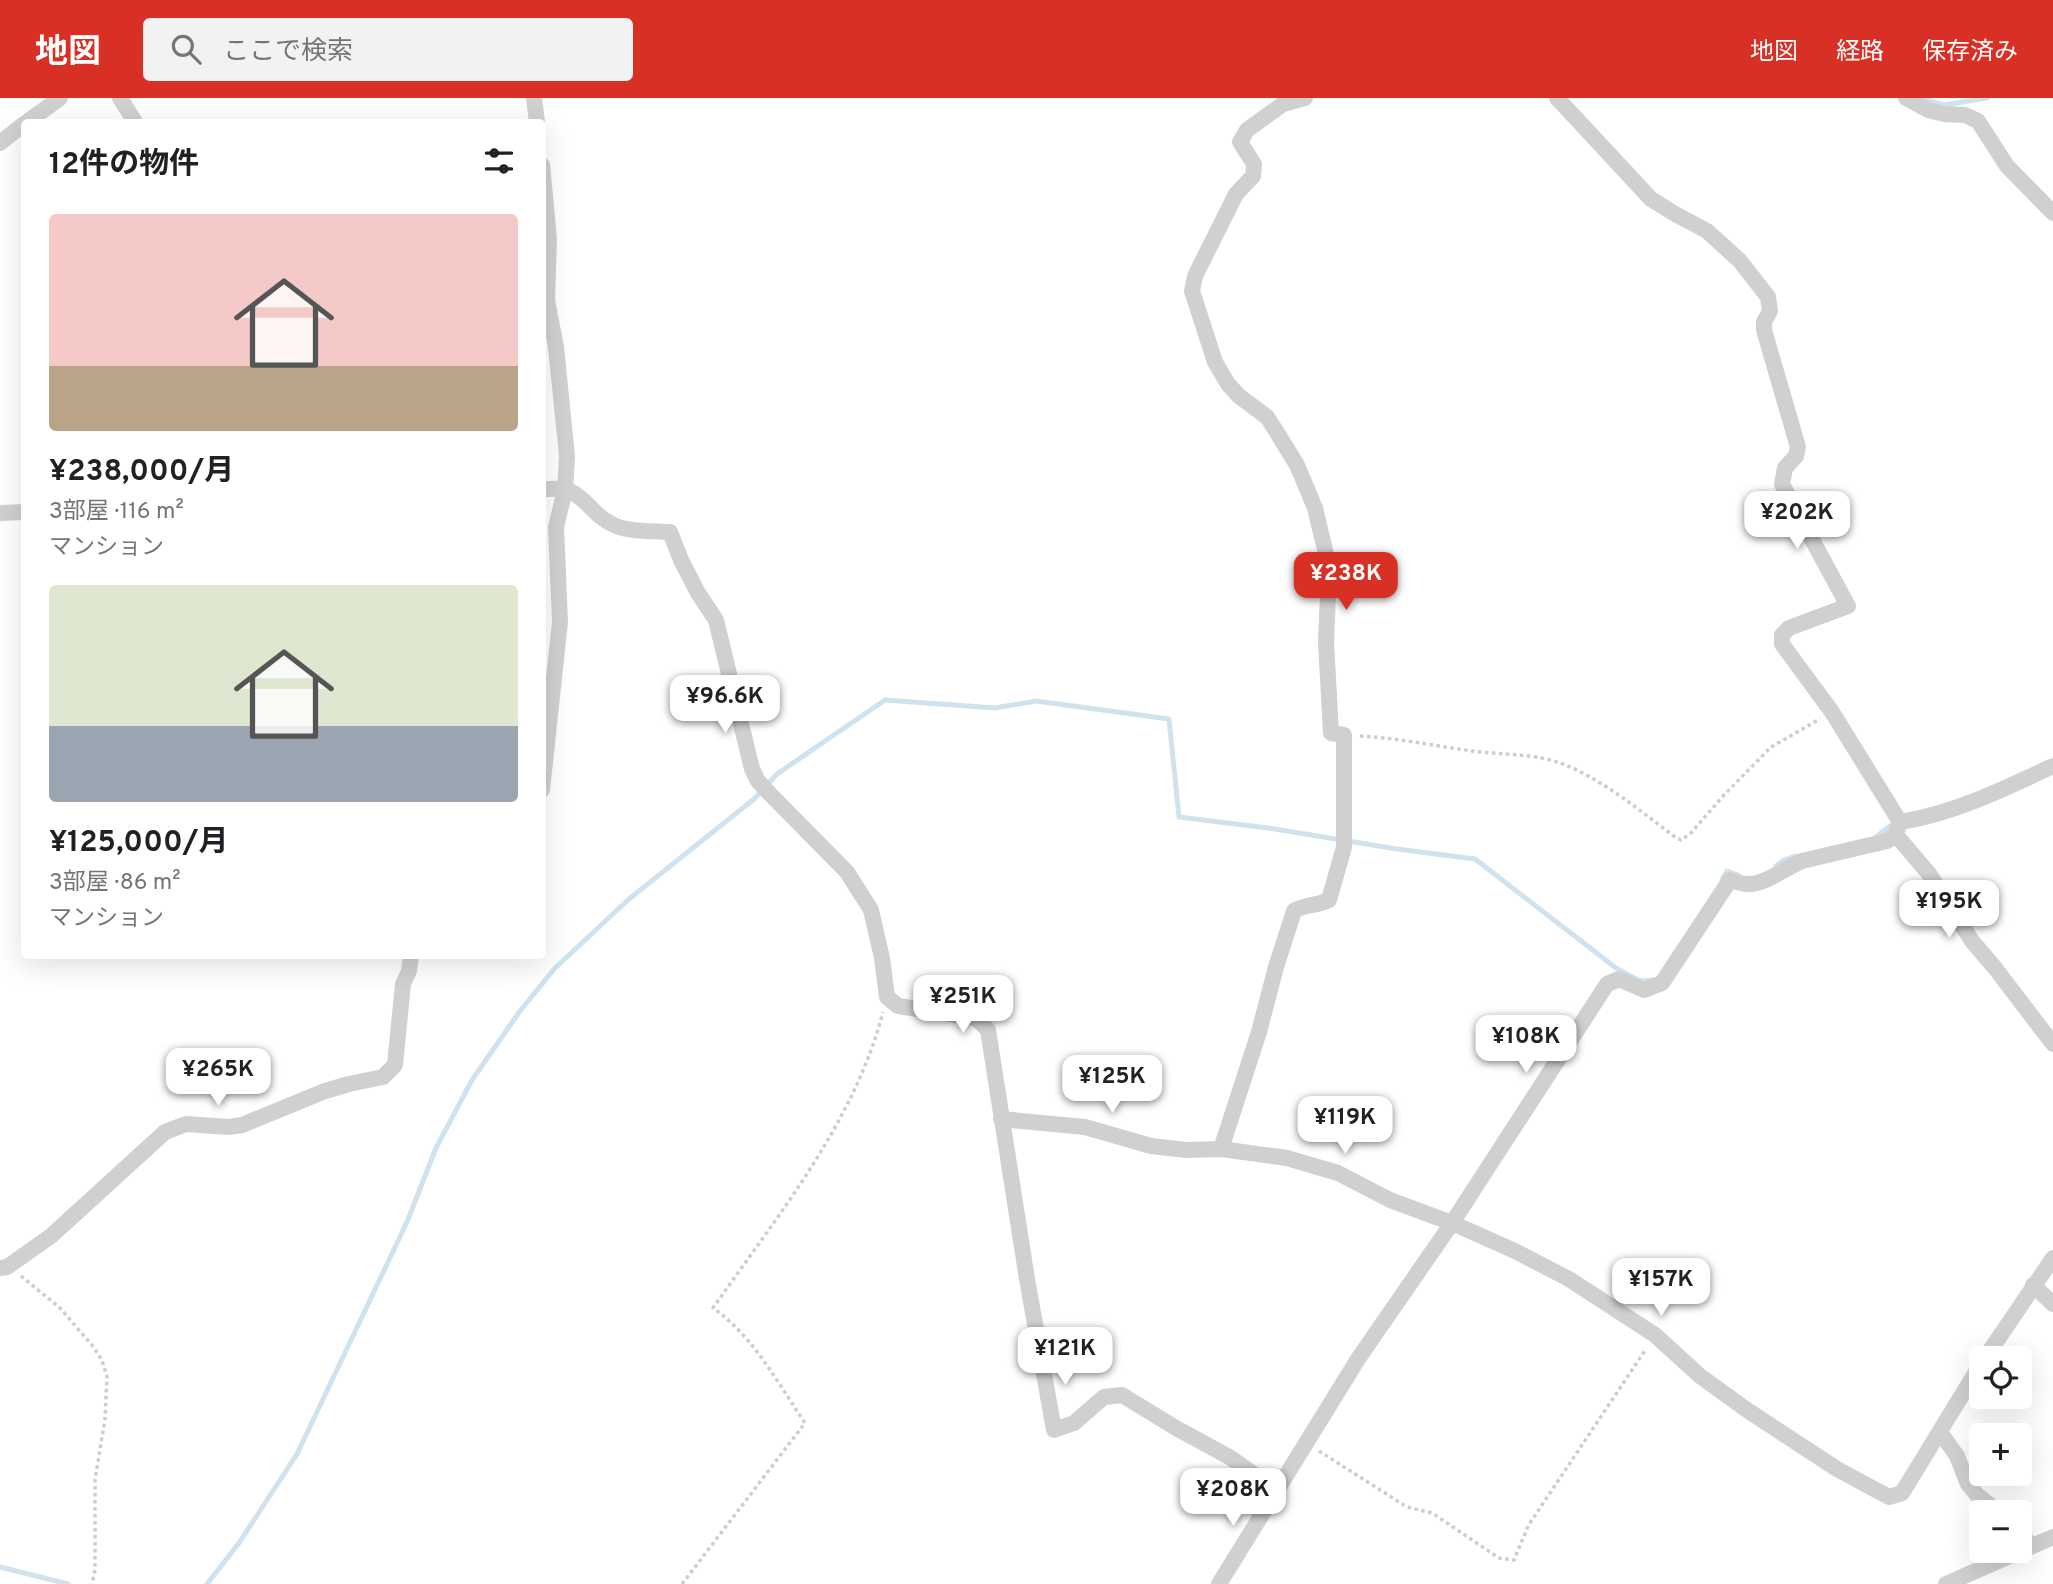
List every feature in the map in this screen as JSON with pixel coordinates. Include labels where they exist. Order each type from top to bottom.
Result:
[{"type":"street","points":[[31,119],[60,98]]},
{"type":"street","points":[[120,98],[133,119]]},
{"type":"street","points":[[534,98],[537,119]]},
{"type":"street","points":[[1221,1149],[1294,911],[1301,906],[1319,905],[1329,900],[1345,835],[1344,735],[1331,733],[1326,642],[1326,554],[1315,508],[1297,465],[1272,424],[1267,417],[1239,397],[1215,362],[1192,291],[1195,276],[1237,194],[1253,176],[1254,164],[1240,142],[1247,130],[1283,104],[1305,98]]},
{"type":"street","points":[[1558,98],[1651,198],[1707,231],[1740,261],[1769,297],[1770,312],[1764,322],[1764,330],[1798,447],[1796,456],[1784,468],[1783,484],[1848,606],[1789,628],[1782,635],[1782,644],[1832,712],[1898,828],[1972,941],[2053,1044]]},
{"type":"street","points":[[1906,98],[1928,110],[1965,115],[1978,121],[2007,166],[2053,213]]},
{"type":"street","points":[[0,144],[21,127]]},
{"type":"street","points":[[546,207],[549,239],[547,300],[556,347],[567,456],[565,489],[556,527],[560,622],[546,753]]},
{"type":"street","points":[[546,490],[565,489],[578,494],[595,514],[618,527],[670,532],[698,593],[716,620],[752,769],[758,781],[847,872],[871,910],[882,958],[887,997],[898,1006],[976,1018],[988,1030],[1054,1430],[1074,1423],[1104,1397],[1122,1395],[1231,1458],[1278,1491]]},
{"type":"street","points":[[0,513],[21,512]]},
{"type":"street","points":[[1219,1584],[1358,1359],[1452,1223],[1607,984],[1619,979],[1644,990],[1662,983],[1730,880],[1758,883],[1802,861],[1887,841],[1898,828],[1960,806],[2053,766]]},
{"type":"street","points":[[4,1268],[51,1236],[165,1132],[186,1124],[229,1127],[242,1125],[325,1091],[383,1077],[395,1065],[403,984],[411,959]]},
{"type":"street","points":[[1001,1119],[1084,1127],[1151,1146],[1186,1150],[1221,1149],[1287,1158],[1338,1173],[1390,1200],[1452,1223],[1515,1251],[1569,1279],[1655,1335],[1700,1376],[1747,1410],[1837,1469],[1889,1497],[1902,1493],[1969,1384]]},
{"type":"street","points":[[1993,1346],[2053,1258]]},
{"type":"street","points":[[2033,1285],[2053,1304]]},
{"type":"street","points":[[1940,1432],[1957,1456],[1968,1484],[1983,1500]]},
{"type":"street","points":[[2032,1545],[2053,1537]]},
{"type":"street","points":[[1946,1584],[1992,1563]]},
{"type":"path","points":[[1344,735],[1533,756],[1561,764],[1605,785],[1681,840],[1690,834],[1771,747],[1832,712]]},
{"type":"path","points":[[682,1584],[805,1423],[765,1360],[728,1318],[713,1308],[786,1205],[837,1125],[855,1092],[874,1045],[887,997]]},
{"type":"path","points":[[4,1268],[30,1282],[60,1308],[102,1360],[107,1377],[95,1480],[92,1584]]},
{"type":"path","points":[[1307,1444],[1408,1507],[1432,1513],[1499,1558],[1514,1560],[1528,1526],[1655,1335]]},
{"type":"waterway","points":[[1921,98],[1944,105],[1987,98]]},
{"type":"waterway","points":[[207,1584],[239,1543],[297,1454],[407,1222],[436,1148],[472,1080],[520,1011],[555,968],[629,899],[754,799],[777,774],[885,700],[995,708],[1036,701],[1169,719],[1179,817],[1475,859],[1616,968],[1640,981],[1654,980]]},
{"type":"waterway","points":[[1876,837],[1890,826]]},
{"type":"waterway","points":[[1776,866],[1795,856]]},
{"type":"waterway","points":[[1722,880],[1727,871],[1738,875]]},
{"type":"waterway","points":[[0,1567],[68,1584]]}]
